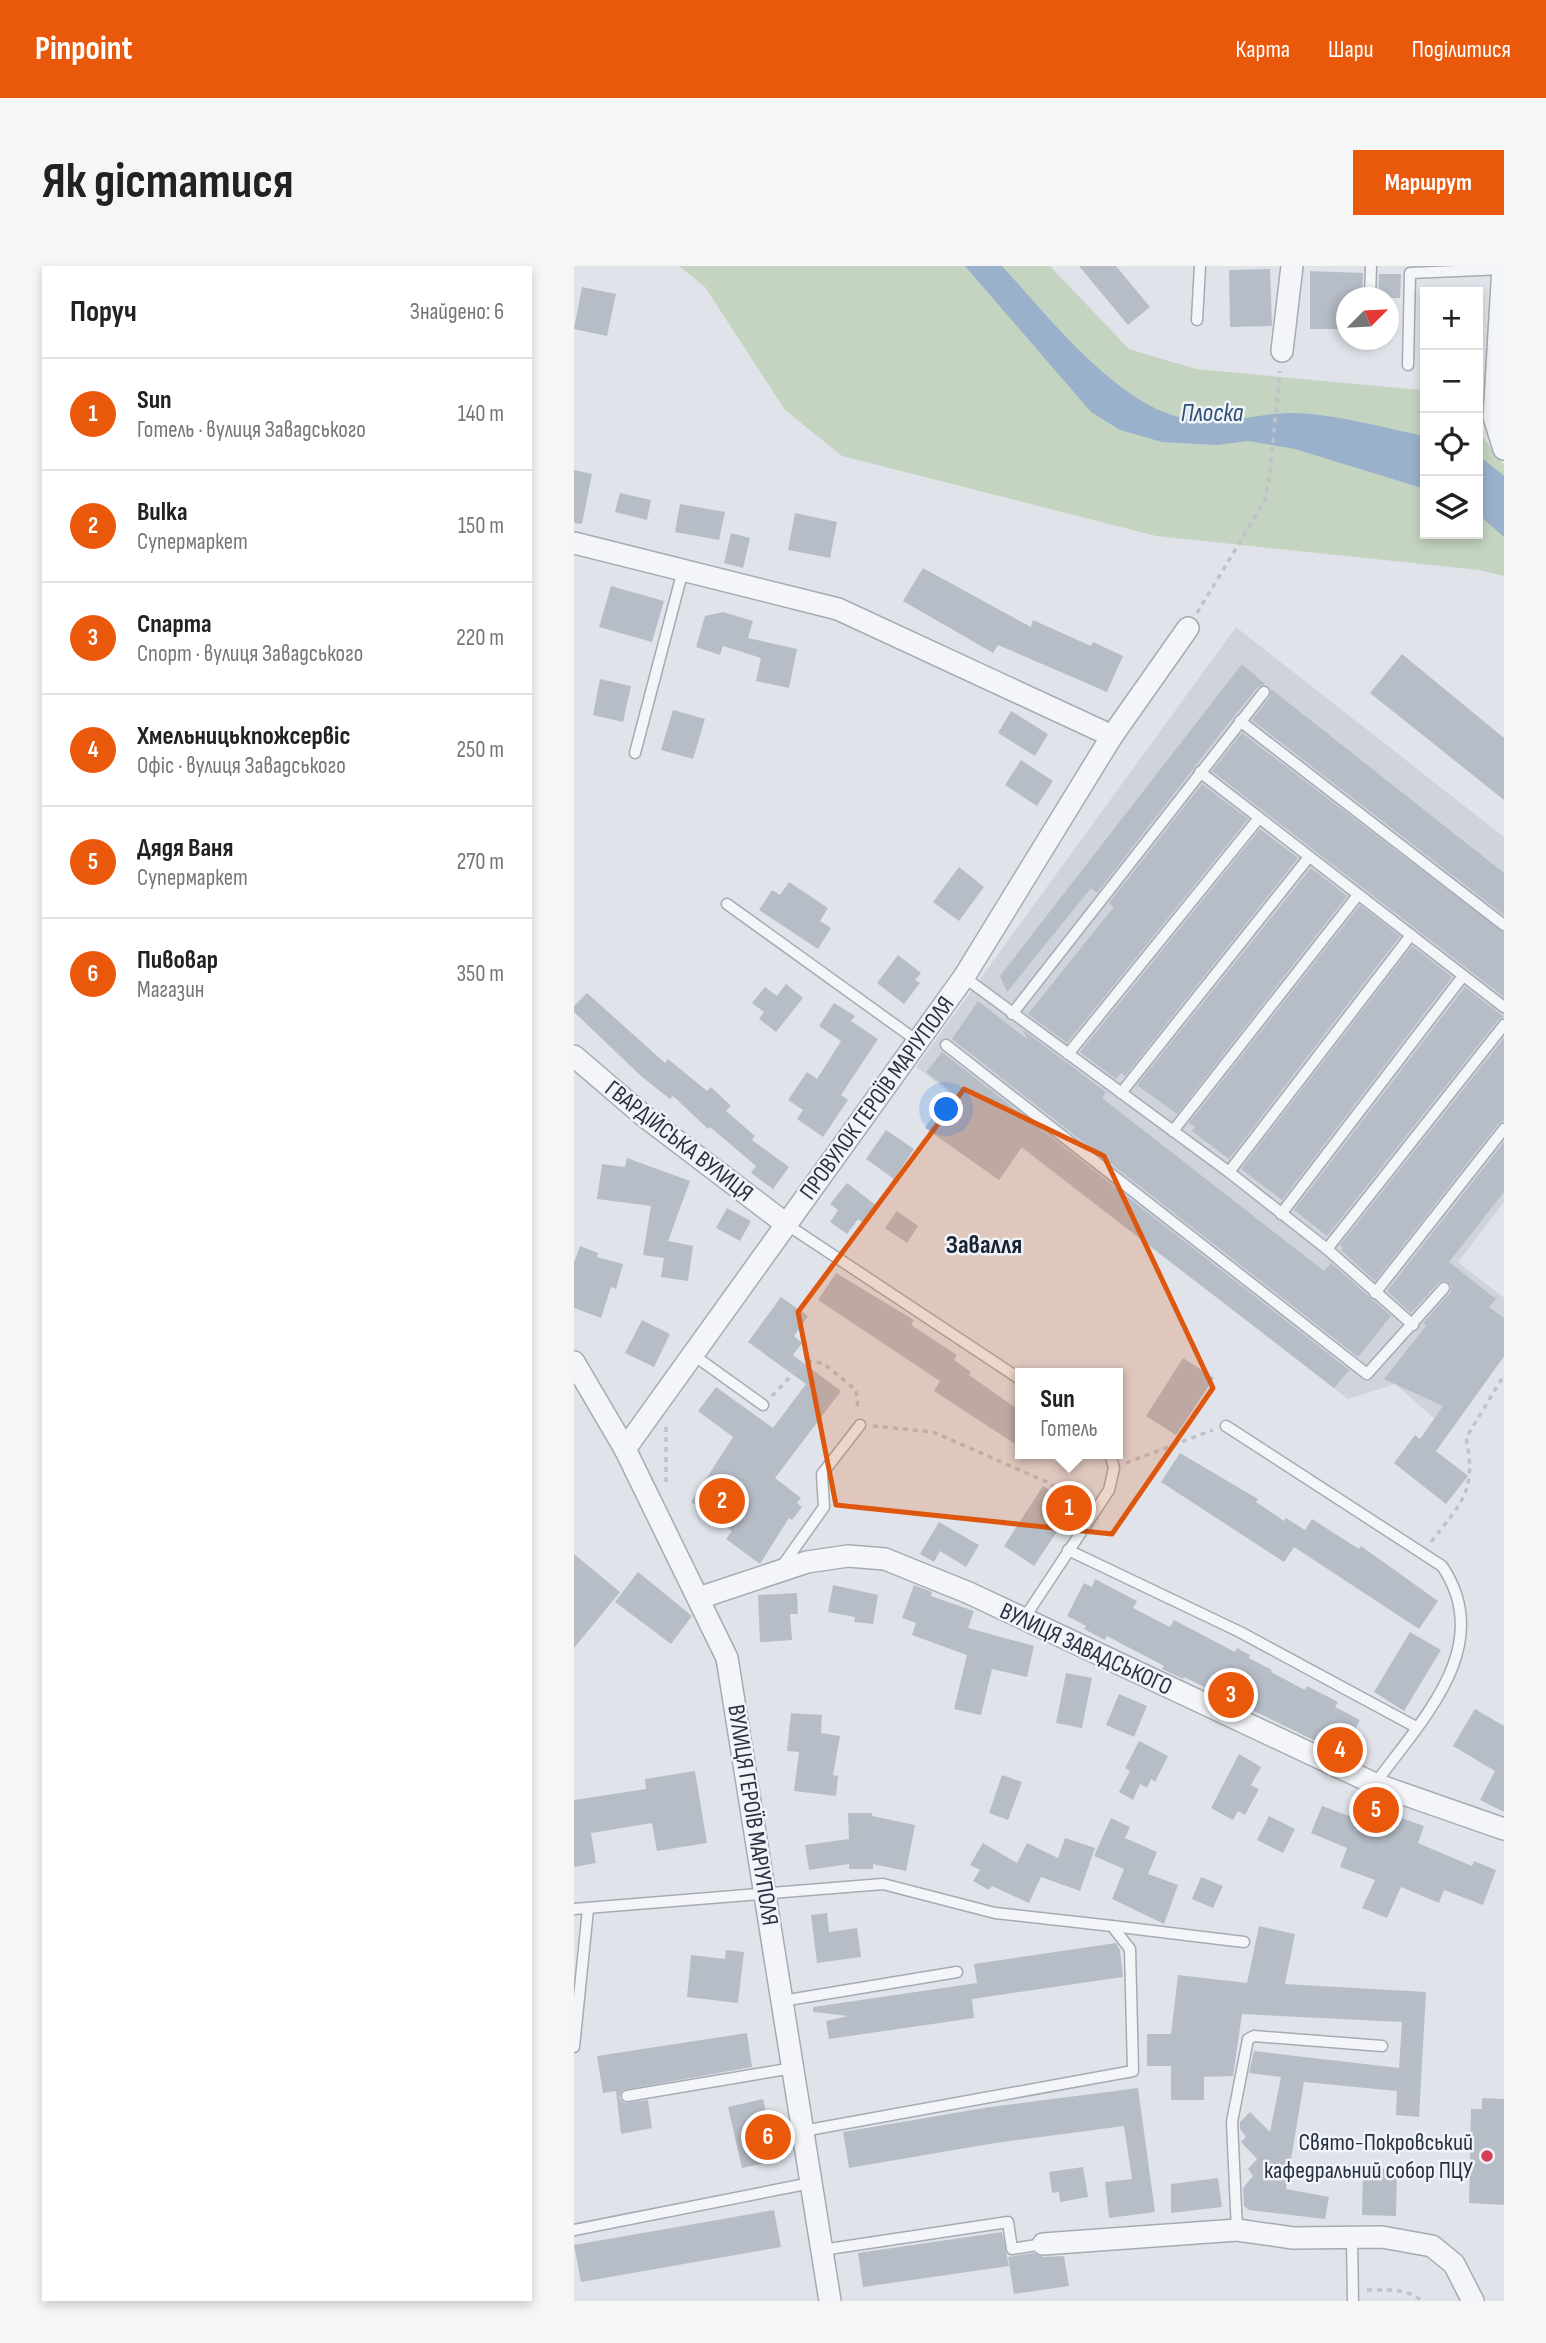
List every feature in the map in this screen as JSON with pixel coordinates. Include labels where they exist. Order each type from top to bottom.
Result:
[{"type":"street","points":[[1282,351],[1292,266]]},
{"type":"street","points":[[1503,268],[1494,417],[1504,449]]},
{"type":"street","points":[[574,544],[838,609],[1112,736]]},
{"type":"street","name":"ПРОВУЛОК ГЕРОЇВ МАРІУПОЛЯ","points":[[625,1448],[916,1040],[964,977],[1112,736],[1188,628]]},
{"type":"street","name":"ГВАРДІЙСЬКА ВУЛИЦЯ","points":[[574,1056],[644,1116],[786,1224]]},
{"type":"street","name":"ВУЛИЦЯ ГЕРОЇВ МАРІУПОЛЯ","points":[[574,1362],[625,1448],[699,1598],[729,1668],[831,2301]]},
{"type":"street","name":"ВУЛИЦЯ ЗАВАДСЬКОГО","points":[[699,1598],[832,1556],[885,1559],[915,1569],[1375,1784],[1504,1829]]},
{"type":"street","points":[[1043,2244],[1237,2230],[1293,2238],[1382,2237],[1432,2246],[1454,2264],[1473,2301]]},
{"type":"lane","points":[[1197,320],[1200,266]]},
{"type":"lane","points":[[1370,287],[1371,266]]},
{"type":"lane","points":[[1408,365],[1410,273],[1503,268]]},
{"type":"lane","points":[[635,753],[682,570]]},
{"type":"lane","points":[[1012,1014],[1264,692]]},
{"type":"lane","points":[[1240,721],[1504,925]]},
{"type":"lane","points":[[1200,772],[1504,1007]]},
{"type":"lane","points":[[1068,1054],[1259,818]]},
{"type":"lane","points":[[1121,1093],[1309,857]]},
{"type":"lane","points":[[1173,1130],[1358,895]]},
{"type":"lane","points":[[727,904],[916,1040]]},
{"type":"lane","points":[[1229,1172],[1411,934]]},
{"type":"lane","points":[[1281,1213],[1463,976]]},
{"type":"lane","points":[[964,977],[1229,1172],[1327,1249],[1413,1325]]},
{"type":"lane","points":[[1327,1249],[1504,1025]]},
{"type":"lane","points":[[946,1045],[1367,1374],[1444,1287]]},
{"type":"lane","points":[[1375,1293],[1504,1129]]},
{"type":"lane","points":[[786,1224],[1015,1376]]},
{"type":"lane","points":[[692,1354],[763,1405]]},
{"type":"lane","points":[[778,1571],[824,1507],[822,1474],[860,1425]]},
{"type":"lane","points":[[1226,1426],[1442,1566],[1453,1583],[1460,1613],[1459,1655],[1449,1682],[1375,1784]]},
{"type":"lane","points":[[1023,1620],[1109,1490],[1114,1468],[1111,1459]]},
{"type":"lane","points":[[1068,1550],[1240,1632],[1416,1727]]},
{"type":"lane","points":[[574,1909],[883,1884],[995,1913],[1244,1942]]},
{"type":"lane","points":[[574,2047],[588,1909]]},
{"type":"lane","points":[[803,2131],[1133,2071],[1130,1949],[1112,1926]]},
{"type":"lane","points":[[782,2001],[957,1972]]},
{"type":"lane","points":[[1237,2230],[1232,2122],[1248,2039],[1254,2036],[1382,2046]]},
{"type":"lane","points":[[627,2096],[793,2068]]},
{"type":"lane","points":[[574,2230],[811,2183]]},
{"type":"lane","points":[[822,2250],[1008,2222],[1012,2249],[1043,2244]]},
{"type":"lane","points":[[1352,2237],[1353,2296]]},
{"type":"path","points":[[1188,628],[1264,502],[1273,454],[1282,351]]},
{"type":"path","points":[[763,1405],[805,1361],[823,1363],[856,1390],[860,1425],[933,1432],[1047,1482],[1094,1512]]},
{"type":"path","points":[[1422,1553],[1465,1498],[1472,1466],[1466,1438],[1504,1375]]},
{"type":"path","points":[[666,1487],[667,1424]]},
{"type":"path","points":[[1114,1468],[1226,1426]]},
{"type":"path","points":[[1353,2296],[1398,2290],[1411,2293],[1422,2301]]},
{"type":"highlighted area","points":[[964,1089],[1104,1156],[1213,1388],[1112,1534],[836,1505],[798,1312]]},
{"type":"shaded area","points":[[1236,627],[1504,837],[1504,1202],[1458,1262],[1504,1298],[1504,1357],[1450,1432],[1395,1384],[1348,1399],[916,1067]]},
{"type":"green space","points":[[679,266],[1050,266],[1129,349],[1196,369],[1420,390],[1420,539],[1483,539],[1483,438],[1504,465],[1504,576],[1479,570],[1156,536],[842,456],[785,410],[705,287]]},
{"type":"water","points":[[965,266],[1002,266],[1061,332],[1108,377],[1158,409],[1183,418],[1213,421],[1280,414],[1310,414],[1420,435],[1420,487],[1295,449],[1248,441],[1217,445],[1162,442],[1120,430],[1091,412]]},
{"type":"water","points":[[1483,459],[1504,476],[1504,537],[1483,518]]},
{"type":"building","points":[[1079,266],[1116,266],[1150,307],[1128,325]]},
{"type":"building","points":[[1270,269],[1272,326],[1230,327],[1229,270]]},
{"type":"building","points":[[1310,271],[1363,273],[1362,287],[1336,287],[1336,329],[1310,329]]},
{"type":"building","points":[[1379,274],[1401,274],[1400,298],[1399,287],[1378,287]]},
{"type":"building","points":[[582,287],[616,294],[607,336],[574,329]]},
{"type":"building","points":[[574,470],[592,474],[582,524],[574,523]]},
{"type":"building","points":[[620,493],[651,500],[647,520],[615,512]]},
{"type":"building","points":[[680,504],[725,512],[719,540],[675,532]]},
{"type":"building","points":[[795,513],[837,522],[830,558],[788,550]]},
{"type":"building","points":[[731,533],[750,538],[743,568],[724,563]]},
{"type":"building","points":[[923,568],[1031,627],[1033,620],[1091,646],[1093,642],[1123,656],[1107,692],[998,645],[993,653],[903,601]]},
{"type":"building","points":[[611,586],[664,601],[652,642],[599,627]]},
{"type":"building","points":[[723,612],[753,621],[748,638],[797,649],[789,688],[756,681],[761,658],[723,646],[720,655],[696,647],[705,616]]},
{"type":"building","points":[[1402,654],[1504,738],[1504,800],[1370,693]]},
{"type":"building","points":[[1242,664],[1265,684],[1258,687],[1234,716],[1097,893],[1091,888],[1007,992],[1000,976]]},
{"type":"building","points":[[600,679],[631,686],[623,722],[593,715]]},
{"type":"building","points":[[1271,689],[1504,873],[1504,915],[1252,720],[1270,697]]},
{"type":"building","points":[[673,710],[705,719],[693,759],[661,750]]},
{"type":"building","points":[[1011,711],[1048,734],[1035,756],[998,733]]},
{"type":"building","points":[[1242,733],[1504,933],[1504,997],[1212,771]]},
{"type":"building","points":[[1021,760],[1053,781],[1037,806],[1005,785]]},
{"type":"building","points":[[1202,784],[1248,819],[1067,1043],[1028,1014],[1114,907],[1109,903]]},
{"type":"building","points":[[1260,829],[1298,858],[1125,1076],[1121,1073],[1116,1079],[1080,1052]]},
{"type":"building","points":[[959,867],[984,887],[959,921],[933,902]]},
{"type":"building","points":[[1311,868],[1347,896],[1177,1114],[1137,1085]]},
{"type":"building","points":[[789,882],[828,908],[820,921],[831,928],[818,949],[759,910],[772,890],[780,895]]},
{"type":"building","points":[[1360,905],[1400,936],[1229,1159],[1192,1131],[1195,1127],[1189,1123]]},
{"type":"building","points":[[1412,946],[1452,977],[1282,1200],[1241,1169]]},
{"type":"building","points":[[898,955],[921,973],[915,980],[920,983],[904,1004],[877,983]]},
{"type":"building","points":[[786,984],[803,998],[776,1032],[759,1019],[764,1012],[752,1003],[765,987],[777,996]]},
{"type":"building","points":[[1465,987],[1504,1017],[1498,1020],[1327,1236],[1294,1210]]},
{"type":"building","points":[[587,993],[665,1063],[668,1059],[707,1091],[711,1087],[731,1106],[726,1111],[755,1136],[752,1140],[789,1167],[773,1189],[751,1173],[756,1166],[710,1127],[708,1129],[673,1096],[670,1099],[641,1076],[574,1012],[574,1006]]},
{"type":"building","points":[[978,1001],[1027,1039],[1023,1030],[1106,1092],[1102,1098],[1324,1271],[1331,1263],[1391,1316],[1358,1357],[952,1039]]},
{"type":"building","points":[[834,1003],[855,1016],[851,1021],[878,1039],[841,1095],[848,1100],[823,1137],[797,1119],[803,1110],[788,1100],[807,1072],[817,1079],[841,1041],[819,1026]]},
{"type":"building","points":[[1504,1038],[1504,1121],[1498,1124],[1375,1281],[1341,1250],[1343,1248],[1340,1245]]},
{"type":"building","points":[[942,1052],[1349,1370],[1334,1388],[1022,1147],[999,1180],[925,1128],[950,1091],[926,1072]]},
{"type":"building","points":[[886,1130],[914,1149],[894,1179],[866,1159]]},
{"type":"building","points":[[1504,1142],[1504,1192],[1449,1262],[1496,1299],[1489,1307],[1504,1318],[1504,1356],[1436,1451],[1468,1476],[1446,1504],[1394,1463],[1415,1435],[1420,1439],[1443,1406],[1384,1379],[1426,1326],[1423,1323],[1450,1293],[1452,1286],[1446,1281],[1439,1282],[1411,1313],[1387,1291]]},
{"type":"building","points":[[627,1158],[690,1181],[668,1241],[693,1246],[688,1281],[661,1277],[664,1258],[643,1255],[651,1206],[597,1199],[602,1164],[625,1167]]},
{"type":"building","points":[[847,1183],[877,1206],[864,1223],[858,1219],[847,1234],[830,1222],[838,1210],[830,1204]]},
{"type":"building","points":[[727,1208],[751,1221],[740,1241],[716,1228]]},
{"type":"building","points":[[897,1211],[918,1226],[907,1243],[885,1228]]},
{"type":"building","points":[[580,1246],[598,1253],[597,1257],[623,1264],[616,1289],[611,1287],[601,1318],[574,1308],[574,1262]]},
{"type":"building","points":[[836,1273],[914,1320],[911,1325],[957,1355],[954,1360],[971,1372],[969,1375],[1015,1407],[1015,1444],[934,1391],[940,1381],[818,1300]]},
{"type":"building","points":[[781,1297],[808,1316],[794,1336],[802,1343],[793,1355],[841,1391],[775,1478],[801,1498],[797,1503],[802,1507],[792,1520],[789,1518],[760,1564],[726,1539],[732,1531],[691,1502],[733,1437],[698,1411],[716,1387],[773,1428],[806,1384],[748,1342]]},
{"type":"building","points":[[642,1320],[670,1334],[654,1367],[625,1353]]},
{"type":"building","points":[[1183,1358],[1214,1378],[1176,1435],[1146,1416]]},
{"type":"building","points":[[1180,1453],[1258,1499],[1256,1502],[1284,1521],[1286,1518],[1305,1530],[1312,1519],[1359,1549],[1361,1546],[1438,1601],[1419,1629],[1294,1547],[1284,1562],[1161,1482]]},
{"type":"building","points":[[1043,1486],[1074,1506],[1034,1566],[1004,1546]]},
{"type":"building","points":[[939,1522],[979,1545],[966,1567],[940,1551],[934,1562],[920,1554]]},
{"type":"building","points":[[574,1554],[620,1592],[574,1648]]},
{"type":"building","points":[[638,1572],[692,1616],[671,1644],[615,1602]]},
{"type":"building","points":[[1095,1579],[1137,1601],[1133,1608],[1170,1627],[1174,1620],[1235,1652],[1237,1648],[1272,1670],[1271,1672],[1305,1690],[1307,1686],[1338,1702],[1335,1707],[1360,1720],[1345,1749],[1336,1751],[1184,1677],[1183,1679],[1162,1669],[1164,1666],[1107,1636],[1105,1640],[1084,1629],[1086,1626],[1067,1616],[1084,1583],[1092,1587]]},
{"type":"building","points":[[833,1585],[878,1595],[873,1624],[854,1622],[855,1617],[828,1612]]},
{"type":"building","points":[[914,1585],[932,1592],[931,1596],[974,1611],[968,1628],[1034,1646],[1027,1677],[992,1669],[981,1715],[954,1709],[967,1655],[912,1635],[916,1623],[902,1618]]},
{"type":"building","points":[[797,1593],[798,1614],[790,1614],[792,1640],[760,1642],[758,1595]]},
{"type":"building","points":[[1410,1632],[1441,1650],[1404,1711],[1374,1692]]},
{"type":"building","points":[[1066,1673],[1092,1678],[1082,1728],[1056,1723]]},
{"type":"building","points":[[1119,1694],[1147,1706],[1134,1737],[1106,1725]]},
{"type":"building","points":[[1475,1709],[1504,1726],[1504,1812],[1480,1800],[1495,1771],[1453,1746]]},
{"type":"building","points":[[791,1713],[822,1715],[821,1733],[840,1736],[833,1775],[838,1776],[836,1796],[794,1791],[799,1752],[787,1751]]},
{"type":"building","points":[[1139,1741],[1168,1756],[1155,1782],[1151,1779],[1147,1788],[1140,1784],[1133,1800],[1119,1792],[1130,1771],[1125,1768]]},
{"type":"building","points":[[1239,1754],[1261,1767],[1251,1785],[1259,1789],[1245,1815],[1238,1811],[1233,1820],[1211,1808]]},
{"type":"building","points":[[695,1771],[707,1843],[657,1851],[652,1823],[591,1833],[596,1863],[574,1867],[574,1800],[646,1789],[645,1779]]},
{"type":"building","points":[[1002,1775],[1022,1782],[1008,1820],[989,1813]]},
{"type":"building","points":[[1362,1804],[1424,1826],[1418,1843],[1472,1866],[1474,1861],[1496,1870],[1483,1905],[1444,1890],[1439,1903],[1401,1887],[1387,1918],[1362,1908],[1375,1880],[1340,1867],[1347,1848],[1311,1833],[1322,1806],[1357,1819]]},
{"type":"building","points":[[848,1813],[872,1813],[872,1816],[915,1825],[906,1871],[873,1864],[873,1869],[849,1869],[849,1864],[809,1870],[805,1845],[849,1839]]},
{"type":"building","points":[[1269,1816],[1295,1829],[1283,1853],[1257,1840]]},
{"type":"building","points":[[1111,1818],[1130,1827],[1125,1838],[1157,1852],[1148,1874],[1178,1885],[1164,1924],[1112,1899],[1124,1869],[1094,1856]]},
{"type":"building","points":[[1065,1838],[1095,1848],[1080,1891],[1041,1877],[1029,1903],[992,1886],[989,1890],[973,1881],[980,1870],[970,1865],[983,1843],[1017,1863],[1027,1843],[1058,1858]]},
{"type":"building","points":[[1201,1877],[1223,1886],[1213,1908],[1192,1899]]},
{"type":"building","points":[[827,1913],[829,1932],[857,1928],[861,1957],[817,1963],[811,1915]]},
{"type":"building","points":[[1259,1926],[1295,1934],[1285,1984],[1426,1992],[1419,2117],[1396,2115],[1397,2091],[1304,2082],[1286,2189],[1329,2197],[1325,2219],[1249,2210],[1244,2206],[1243,2188],[1253,2176],[1248,2169],[1257,2159],[1241,2142],[1246,2137],[1240,2129],[1240,2122],[1250,2112],[1270,2132],[1281,2077],[1249,2073],[1254,2051],[1399,2068],[1402,2022],[1242,2014],[1233,2076],[1204,2077],[1204,2100],[1171,2100],[1171,2066],[1147,2066],[1147,2034],[1171,2034],[1178,1975],[1247,1983]]},
{"type":"building","points":[[1116,1943],[1120,1950],[1123,1977],[972,1999],[974,2018],[829,2039],[826,2021],[848,2016],[813,2012],[813,2007],[977,1983],[974,1964]]},
{"type":"building","points":[[726,1950],[744,1952],[738,2003],[687,1997],[691,1955],[725,1959]]},
{"type":"building","points":[[747,2033],[752,2067],[623,2090],[619,2097],[624,2103],[648,2100],[652,2128],[621,2134],[616,2091],[603,2093],[597,2056]]},
{"type":"building","points":[[1138,2088],[1155,2212],[1109,2218],[1105,2182],[1132,2179],[1124,2126],[995,2143],[849,2168],[843,2132],[990,2107]]},
{"type":"building","name":"Свято-Покровський кафедральний собор ПЦУ","points":[[1482,2098],[1504,2099],[1504,2205],[1469,2203],[1471,2109],[1482,2109]]},
{"type":"building","points":[[763,2099],[776,2161],[742,2168],[728,2107]]},
{"type":"building","points":[[1083,2167],[1088,2197],[1060,2202],[1059,2192],[1052,2193],[1049,2172]]},
{"type":"building","points":[[1363,2168],[1397,2169],[1396,2216],[1362,2215]]},
{"type":"building","points":[[1218,2178],[1222,2207],[1171,2213],[1171,2184]]},
{"type":"building","points":[[774,2210],[781,2247],[581,2282],[574,2245]]},
{"type":"building","points":[[1002,2232],[1009,2266],[863,2287],[858,2253]]},
{"type":"building","points":[[1034,2253],[1044,2257],[1064,2256],[1069,2286],[1014,2294],[1008,2257]]},
{"type":"place","name":"Bulka","points":[[722,1501]]},
{"type":"place","name":"Sun","points":[[1069,1508]]},
{"type":"place","name":"Спарта","points":[[1231,1695]]},
{"type":"place","name":"Хмельницькпожсервіс","points":[[1340,1750]]},
{"type":"place","name":"Дядя Ваня","points":[[1376,1810]]},
{"type":"place","name":"Пивовар","points":[[768,2137]]},
{"type":"place","name":"Свято-Покровський кафедральний собор ПЦУ","points":[[1487,2156]]},
{"type":"district","name":"Завалля","points":[[984,1245]]},
{"type":"water label","name":"Плоска","points":[[1212,413]]}]
